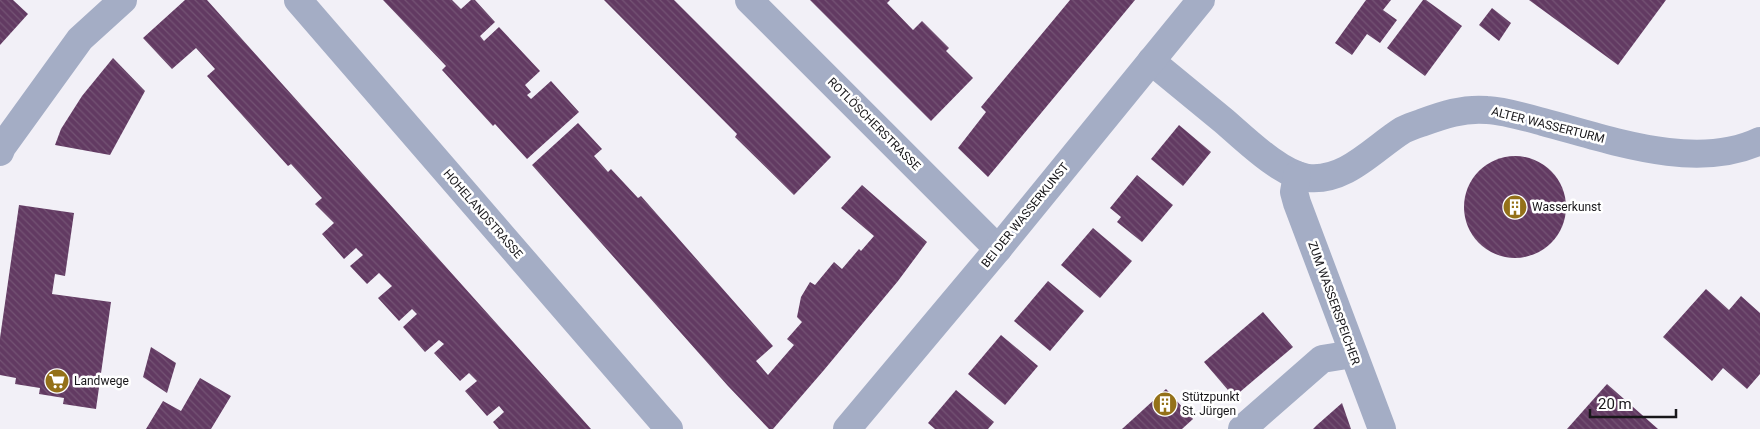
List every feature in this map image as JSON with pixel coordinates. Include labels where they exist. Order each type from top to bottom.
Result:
[{"type":"street","points":[[1,148],[80,39],[123,0]]},
{"type":"street","name":"HOHELANDSTRASSE","points":[[298,0],[669,429]]},
{"type":"street","name":"ROTLÖSCHERSTRASSE","points":[[749,0],[998,249]]},
{"type":"street","name":"BEI DER WASSERKUNST","points":[[848,429],[1201,0]]},
{"type":"street","name":"ALTER WASSERTURM","points":[[1151,61],[1273,162],[1297,175],[1308,178],[1324,177],[1343,172],[1405,129],[1450,112],[1487,110],[1525,117],[1642,148],[1678,153],[1717,153],[1760,141]]},
{"type":"street","name":"ZUM WASSERSPEICHER","points":[[1297,175],[1294,192],[1297,203],[1382,429]]},
{"type":"street","points":[[1242,429],[1322,359],[1353,354]]},
{"type":"building","points":[[0,0],[13,0],[28,14],[0,45]]},
{"type":"building","points":[[185,0],[207,0],[591,429],[499,429],[493,422],[504,412],[499,406],[487,416],[465,391],[477,381],[469,373],[460,381],[434,353],[444,344],[439,340],[425,352],[403,327],[417,314],[412,309],[399,321],[378,298],[392,286],[379,273],[367,284],[350,266],[363,255],[356,248],[344,259],[322,234],[334,223],[315,204],[322,198],[291,164],[288,166],[207,76],[215,69],[196,48],[172,69],[143,38]]},
{"type":"building","points":[[383,0],[452,0],[461,9],[471,0],[475,0],[495,22],[480,36],[484,41],[499,27],[540,71],[525,85],[531,92],[527,95],[531,99],[551,81],[579,112],[527,159],[495,124],[493,126],[442,70],[446,66]]},
{"type":"building","points":[[604,0],[674,0],[831,157],[794,195],[735,137],[737,134]]},
{"type":"building","points":[[810,0],[890,0],[887,3],[913,30],[922,21],[949,48],[946,51],[973,78],[931,121]]},
{"type":"building","points":[[1070,0],[1135,0],[988,177],[958,148],[986,112],[981,107]]},
{"type":"building","points":[[1366,0],[1391,0],[1383,10],[1397,20],[1380,43],[1367,34],[1352,55],[1335,43]]},
{"type":"building","points":[[1423,0],[1426,0],[1462,26],[1425,76],[1387,48]]},
{"type":"building","points":[[1529,0],[1666,0],[1618,65]]},
{"type":"building","points":[[1492,8],[1511,23],[1499,41],[1479,25]]},
{"type":"building","points":[[113,58],[145,91],[110,155],[55,145],[61,129],[82,96]]},
{"type":"building","points":[[578,123],[602,149],[594,156],[608,172],[611,169],[638,198],[641,196],[773,346],[756,361],[768,375],[794,345],[787,339],[802,322],[797,317],[801,297],[810,282],[815,285],[834,262],[842,269],[859,249],[861,251],[874,236],[841,208],[862,185],[927,242],[898,281],[824,370],[773,429],[769,429],[728,386],[532,165]]},
{"type":"building","points":[[1179,125],[1211,152],[1183,186],[1151,159]]},
{"type":"building","name":"Wasserkunst","points":[[1515,156],[1535,159],[1544,164],[1558,178],[1563,187],[1566,207],[1563,227],[1558,236],[1544,250],[1535,255],[1515,258],[1495,255],[1486,250],[1472,236],[1467,227],[1464,207],[1467,187],[1472,178],[1486,164],[1495,159]]},
{"type":"building","points":[[1137,175],[1173,205],[1142,242],[1117,222],[1121,217],[1110,208]]},
{"type":"building","points":[[19,205],[74,213],[65,276],[55,274],[52,294],[111,302],[96,409],[63,404],[64,398],[39,394],[40,388],[15,384],[16,378],[0,375],[0,338]]},
{"type":"building","points":[[1093,228],[1132,261],[1100,298],[1061,265]]},
{"type":"building","points":[[1048,281],[1084,311],[1050,351],[1014,321]]},
{"type":"building","points":[[1706,289],[1729,310],[1741,296],[1760,313],[1760,374],[1747,389],[1723,368],[1712,381],[1663,337]]},
{"type":"building","points":[[1263,312],[1293,347],[1234,397],[1204,362]]},
{"type":"building","points":[[1001,335],[1038,366],[1005,405],[968,374]]},
{"type":"building","points":[[151,347],[176,363],[167,393],[143,377]]},
{"type":"building","points":[[200,378],[231,396],[211,429],[146,429],[163,401],[181,411]]},
{"type":"building","points":[[1607,384],[1658,429],[1567,429]]},
{"type":"building","name":"Stützpunkt St. Jürgen","points":[[1166,389],[1193,419],[1182,429],[1122,429]]},
{"type":"building","points":[[956,390],[994,422],[988,429],[935,429],[928,423]]},
{"type":"building","points":[[1342,403],[1351,429],[1313,429],[1317,425]]},
{"type":"place","name":"Wasserkunst","points":[[1515,207]]},
{"type":"place","name":"Landwege","points":[[57,381]]},
{"type":"place","name":"Stützpunkt St. Jürgen","points":[[1165,404]]}]
